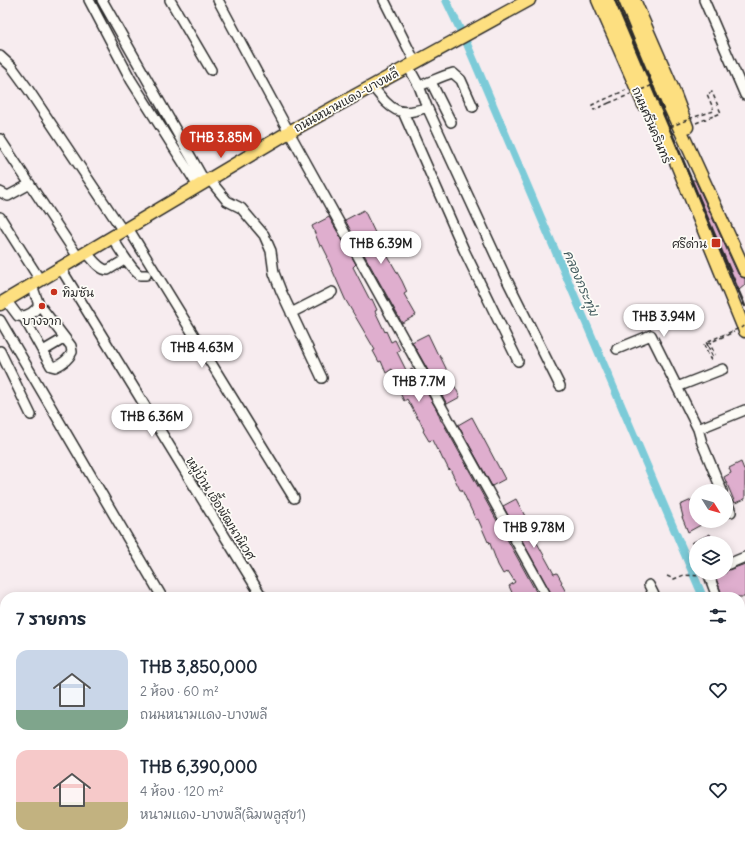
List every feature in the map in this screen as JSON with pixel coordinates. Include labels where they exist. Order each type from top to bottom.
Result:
[{"type":"main road","name":"ถนนหนามแดง-บางพลี","points":[[2,302],[289,132],[530,0]]},
{"type":"main road","points":[[588,0],[600,5]]},
{"type":"main road","name":"ถนนศรีนครินทร์","points":[[610,0],[710,248],[745,328]]},
{"type":"main road","name":"ถนนศรีนครินทร์","points":[[625,0],[663,92],[745,271]]},
{"type":"main road","name":"ถนนศรีนครินทร์","points":[[634,0],[671,85],[730,236]]},
{"type":"main road","name":"ถนนศรีนครินทร์","points":[[600,5],[684,197],[710,248]]},
{"type":"street","points":[[89,0],[131,80],[204,183],[227,201],[241,208],[264,235],[271,251],[274,273],[322,378]]},
{"type":"street","points":[[102,0],[204,183]]},
{"type":"street","points":[[170,0],[211,70]]},
{"type":"street","points":[[218,0],[289,132],[544,592]]},
{"type":"street","points":[[384,0],[427,107],[506,278],[560,386]]},
{"type":"street","points":[[704,0],[745,95]]},
{"type":"street","points":[[0,56],[12,68],[28,89],[125,230],[294,498]]},
{"type":"street","points":[[419,86],[453,73],[461,80],[473,107]]},
{"type":"street","points":[[431,82],[451,122]]},
{"type":"street","points":[[372,86],[385,102],[394,109],[404,112],[415,112],[427,107]]},
{"type":"street","points":[[404,112],[464,250],[518,361]]},
{"type":"street","points":[[0,139],[30,184],[82,254],[104,270],[108,270],[126,259]]},
{"type":"street","points":[[0,192],[8,196],[30,184]]},
{"type":"street","points":[[0,217],[36,282],[38,303],[36,309],[31,313],[24,316],[18,316],[2,302]]},
{"type":"street","points":[[112,237],[126,259],[138,273],[141,275],[146,275]]},
{"type":"street","name":"หมู่บ้าน เอื้อพัฒนานิเวศ","points":[[60,267],[259,592]]},
{"type":"street","points":[[291,313],[332,292]]},
{"type":"street","points":[[24,316],[52,366],[55,367],[60,365],[70,356],[72,352],[71,346],[38,303]]},
{"type":"street","points":[[0,320],[159,592]]},
{"type":"street","points":[[617,349],[651,335],[698,429],[702,443],[719,484]]},
{"type":"street","points":[[43,351],[65,338]]},
{"type":"street","points":[[0,351],[31,415]]},
{"type":"street","points":[[677,387],[723,369]]},
{"type":"street","points":[[698,429],[745,410]]},
{"type":"street","points":[[733,562],[745,557]]},
{"type":"street","points":[[709,580],[715,592]]},
{"type":"street","points":[[649,585],[652,592]]},
{"type":"path","points":[[635,86],[592,105],[594,110],[653,85],[691,180]]},
{"type":"path","points":[[670,127],[714,111],[707,94],[712,92],[721,113],[687,126]]},
{"type":"path","points":[[745,328],[704,345],[710,360],[713,358],[712,357],[708,346],[706,342],[745,328]]},
{"type":"path","points":[[709,341],[715,355]]},
{"type":"path","points":[[667,576],[674,579],[684,575],[689,575]]},
{"type":"building","points":[[692,180],[695,180],[738,274],[745,278],[745,285],[739,290],[736,290]]},
{"type":"building","points":[[364,210],[379,241],[402,281],[407,292],[404,294],[416,315],[402,323],[345,220]]},
{"type":"building","points":[[329,217],[356,264],[353,267],[370,300],[372,299],[377,310],[375,311],[385,332],[386,331],[391,342],[395,340],[400,350],[397,352],[407,372],[412,369],[417,380],[419,379],[536,592],[512,592],[509,586],[515,582],[508,571],[503,574],[478,519],[476,520],[450,469],[449,470],[432,440],[429,441],[423,431],[424,430],[419,419],[407,399],[404,401],[392,369],[386,373],[381,361],[379,362],[373,351],[375,350],[345,299],[327,258],[328,257],[322,245],[320,246],[312,226]]},
{"type":"building","points":[[428,334],[460,397],[447,404],[412,342]]},
{"type":"building","points":[[472,417],[505,479],[492,486],[458,425]]},
{"type":"building","points":[[741,462],[745,472],[745,499],[735,503],[733,498],[733,484],[727,484],[724,477],[731,473],[729,468]]},
{"type":"building","points":[[516,499],[527,520],[525,521],[554,574],[557,573],[566,592],[550,592],[503,506]]},
{"type":"building","points":[[689,501],[689,528],[695,528],[688,532],[682,517],[680,505]]},
{"type":"building","points":[[745,564],[745,592],[721,592],[717,580],[733,580],[733,568]]},
{"type":"waterway","name":"คลองกระทุ่ม","points":[[446,0],[467,44],[701,592]]},
{"type":"railway","points":[[615,0],[745,306]]},
{"type":"place","name":"ศรีด่าน","points":[[716,243]]},
{"type":"place","name":"ทิมซัน","points":[[54,292]]},
{"type":"place","name":"บางจาก","points":[[42,306]]}]
